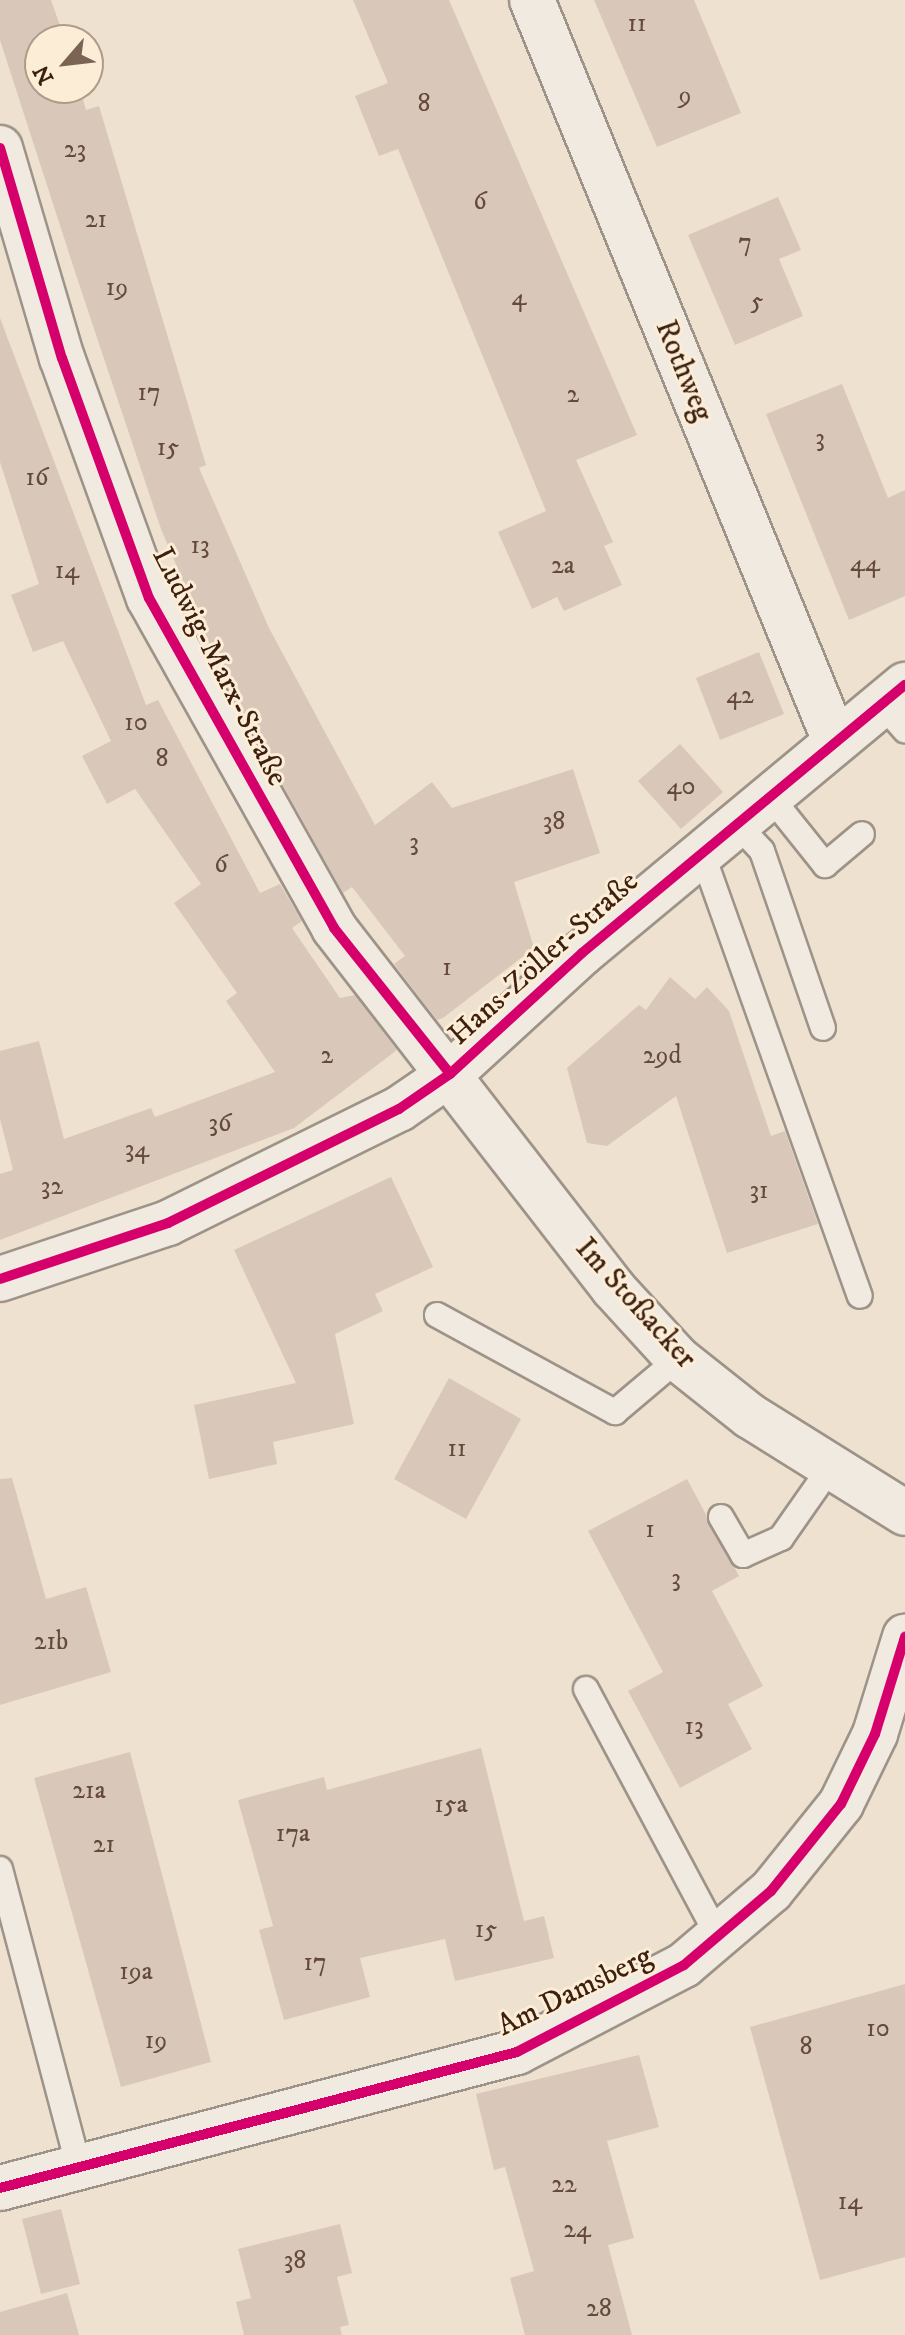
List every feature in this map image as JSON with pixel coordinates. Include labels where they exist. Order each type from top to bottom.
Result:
[{"type":"street","name":"Rothweg","points":[[532,0],[835,741]]},
{"type":"street","name":"Ludwig-Marx-Straße","points":[[0,148],[62,358],[149,598],[334,928],[450,1074]]},
{"type":"street","name":"Hans-Zöller-Straße","points":[[0,1279],[168,1223],[245,1189],[342,1142],[450,1074],[769,795],[835,741],[897,706]]},
{"type":"street","name":"Im Stoßacker","points":[[450,1074],[613,1288],[678,1359],[830,1468],[905,1513]]},
{"type":"street","name":"Am Damsberg","points":[[0,2188],[517,2052],[630,1997],[719,1938],[771,1891],[841,1804],[875,1734],[905,1637]]},
{"type":"lane","points":[[769,795],[825,865],[862,834]]},
{"type":"lane","points":[[736,823],[762,851],[823,1028]]},
{"type":"lane","points":[[702,853],[860,1296]]},
{"type":"lane","points":[[437,1315],[615,1412],[678,1359]]},
{"type":"lane","points":[[721,1517],[743,1555],[781,1538],[830,1468]]},
{"type":"lane","points":[[586,1689],[719,1938]]},
{"type":"lane","points":[[0,1869],[79,2168]]},
{"type":"building","points":[[0,0],[51,0],[59,24],[24,24],[24,104],[84,104],[86,110],[99,106],[206,465],[199,468],[269,628],[375,825],[432,782],[452,808],[573,769],[600,853],[514,882],[534,948],[443,1018],[437,1020],[394,964],[405,956],[352,887],[343,893],[228,687],[161,529],[0,40]]},
{"type":"building","points":[[353,0],[449,0],[637,435],[576,460],[613,542],[604,546],[622,585],[564,611],[557,597],[532,609],[498,532],[546,511],[398,149],[379,156],[355,96],[388,83]]},
{"type":"building","points":[[594,0],[694,0],[741,113],[657,147]]},
{"type":"building","points":[[778,197],[801,250],[779,259],[803,316],[735,345],[688,235]]},
{"type":"building","points":[[0,318],[146,705],[158,700],[260,893],[280,884],[302,921],[292,928],[340,998],[355,995],[397,1050],[294,1128],[0,1240],[0,1174],[13,1170],[0,1119],[0,1051],[39,1041],[64,1139],[151,1108],[155,1117],[275,1072],[226,1001],[237,993],[174,903],[201,884],[135,789],[107,804],[82,756],[111,741],[63,641],[33,652],[11,595],[39,584],[0,462]]},
{"type":"building","points":[[842,384],[888,498],[905,490],[905,596],[849,620],[766,414]]},
{"type":"building","points":[[759,652],[784,714],[720,740],[696,678]]},
{"type":"building","points":[[680,744],[723,792],[681,829],[638,781]]},
{"type":"building","points":[[670,977],[695,999],[707,987],[729,1011],[771,1136],[785,1131],[818,1224],[727,1253],[676,1096],[607,1146],[587,1143],[567,1068],[639,1005],[646,1010]]},
{"type":"building","points":[[391,1177],[433,1267],[375,1294],[383,1311],[335,1334],[354,1424],[273,1442],[277,1464],[209,1479],[194,1405],[296,1383],[234,1250]]},
{"type":"building","points":[[449,1378],[521,1419],[466,1519],[394,1479]]},
{"type":"building","points":[[12,1478],[46,1599],[86,1587],[111,1672],[0,1705],[0,1479]]},
{"type":"building","points":[[687,1479],[739,1576],[712,1591],[763,1686],[728,1704],[752,1749],[680,1788],[628,1691],[663,1672],[588,1531]]},
{"type":"building","points":[[481,1748],[524,1921],[544,1916],[554,1958],[455,1981],[445,1939],[360,1958],[370,1997],[284,2020],[259,1930],[273,1926],[238,1800],[324,1777],[327,1790]]},
{"type":"building","points":[[130,1752],[211,2062],[121,2087],[34,1778]]},
{"type":"building","points":[[905,1984],[905,2257],[820,2280],[750,2027]]},
{"type":"building","points":[[639,2055],[659,2127],[607,2141],[634,2238],[608,2245],[632,2335],[525,2335],[510,2278],[534,2271],[505,2167],[494,2170],[476,2094]]},
{"type":"building","points":[[61,2209],[80,2284],[41,2294],[22,2219]]},
{"type":"building","points":[[340,2224],[352,2273],[337,2277],[349,2325],[340,2327],[342,2335],[244,2335],[236,2302],[251,2298],[238,2249]]},
{"type":"building","points":[[67,2293],[79,2335],[0,2335],[0,2312]]},
{"type":"cycle path","points":[[0,148],[62,358],[149,598],[334,928],[450,1074]]},
{"type":"cycle path","points":[[0,1279],[168,1223],[399,1109],[450,1074],[582,953],[905,685]]},
{"type":"cycle path","points":[[0,2188],[517,2052],[684,1965],[771,1891],[841,1804],[875,1734],[905,1637]]}]
